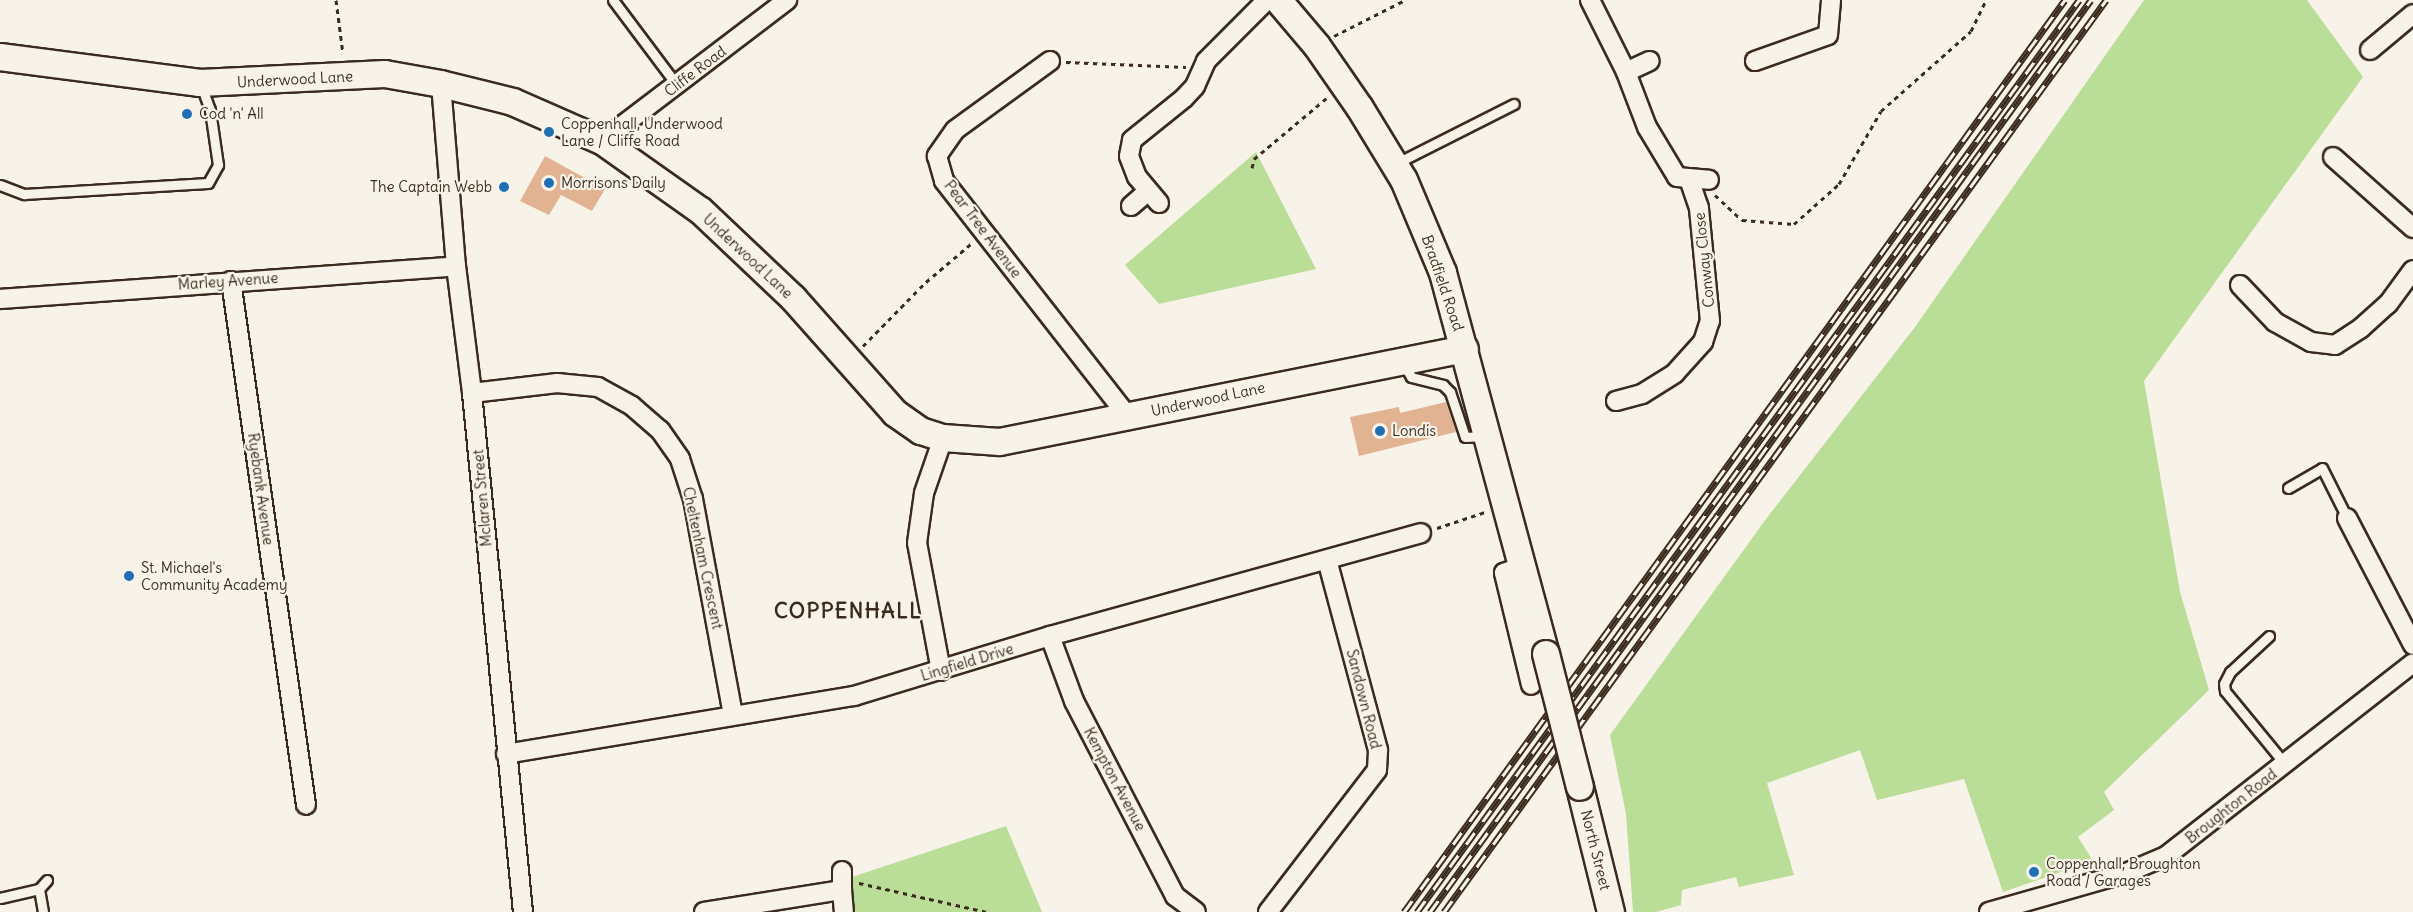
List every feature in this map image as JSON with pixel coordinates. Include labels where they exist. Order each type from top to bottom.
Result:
[{"type":"street","name":"Cliffe Road","points":[[602,141],[788,0]]},
{"type":"street","points":[[1131,206],[1153,197],[1132,166],[1129,147],[1132,140],[1184,98],[1195,86],[1206,61],[1267,0]]},
{"type":"street","name":"Bradfield Road","points":[[1278,0],[1317,46],[1404,180],[1443,273],[1580,787]]},
{"type":"street","name":"Conway Close","points":[[1590,0],[1626,72],[1647,127],[1677,177],[1689,179],[1700,207],[1710,321],[1703,342],[1675,373],[1642,394],[1616,401]]},
{"type":"street","points":[[1755,61],[1836,36],[1831,0]]},
{"type":"street","points":[[2370,50],[2413,14]]},
{"type":"street","name":"Underwood Lane","points":[[0,57],[200,83],[385,74],[441,84],[513,102],[602,141],[701,211],[745,250],[793,298],[895,413],[921,431],[942,438],[1000,442],[1464,348]]},
{"type":"street","name":"Pear Tree Avenue","points":[[1050,61],[955,130],[937,156],[944,181],[1127,416]]},
{"type":"street","points":[[1626,72],[1650,61]]},
{"type":"street","name":"Mclaren Street","points":[[441,84],[456,266],[472,393],[523,912]]},
{"type":"street","points":[[2333,157],[2413,228]]},
{"type":"street","points":[[1689,179],[1709,180]]},
{"type":"street","name":"Marley Avenue","points":[[0,299],[456,266]]},
{"type":"street","points":[[2240,285],[2275,322],[2311,342],[2335,345],[2361,328],[2388,304],[2413,270]]},
{"type":"street","name":"Ryebank Avenue","points":[[231,281],[306,805]]},
{"type":"street","name":"Cheltenham Crescent","points":[[472,393],[557,383],[598,387],[632,406],[660,430],[680,459],[693,499],[734,715]]},
{"type":"street","points":[[941,671],[917,543],[924,493],[942,438]]},
{"type":"street","points":[[2347,518],[2413,645]]},
{"type":"street","name":"Lingfield Drive","points":[[506,754],[854,696],[1050,636],[1421,533]]},
{"type":"street","name":"Sandown Road","points":[[1268,912],[1377,770],[1378,750],[1327,560]]},
{"type":"street","points":[[1521,567],[1504,573],[1531,685]]},
{"type":"street","name":"Kempton Avenue","points":[[1050,636],[1074,701],[1175,896],[1196,912]]},
{"type":"street","name":"Broughton Road","points":[[1989,912],[2126,873],[2166,856],[2413,663]]},
{"type":"street","name":"North Street","points":[[1580,787],[1611,912]]},
{"type":"street","points":[[842,872],[844,911]]},
{"type":"street","points":[[704,912],[728,910],[842,890]]},
{"type":"lane","points":[[613,0],[676,84]]},
{"type":"lane","points":[[0,186],[24,194],[208,183],[218,165],[210,110],[200,83]]},
{"type":"lane","points":[[1394,164],[1514,104]]},
{"type":"lane","points":[[1401,359],[1411,376],[1443,385],[1450,392],[1465,437],[1474,438],[1487,435]]},
{"type":"lane","points":[[2288,488],[2322,468],[2347,518]]},
{"type":"lane","points":[[2269,636],[2230,672],[2224,684],[2225,691],[2285,764]]},
{"type":"lane","points":[[0,898],[39,889],[48,880]]},
{"type":"lane","points":[[39,889],[43,912]]},
{"type":"path","points":[[336,0],[345,76]]},
{"type":"path","points":[[1317,46],[1354,24],[1405,0]]},
{"type":"path","points":[[1709,180],[1714,194],[1742,220],[1794,224],[1839,184],[1881,111],[1971,31],[1986,0]]},
{"type":"path","points":[[1050,61],[1187,67]]},
{"type":"path","points":[[1252,168],[1254,159],[1344,85]]},
{"type":"path","points":[[849,360],[926,282],[984,232]]},
{"type":"path","points":[[1421,533],[1505,506]]},
{"type":"path","points":[[842,890],[857,882],[987,912]]},
{"type":"green space","points":[[2144,0],[2307,0],[2363,77],[2144,381],[2180,592],[2209,690],[2104,792],[2114,810],[2078,837],[2093,861],[2003,892],[1964,779],[1877,800],[1860,750],[1767,783],[1794,875],[1739,887],[1736,877],[1682,890],[1681,905],[1656,912],[1633,912],[1626,814],[1610,735],[1766,519],[1915,327]]},
{"type":"green space","points":[[1256,152],[1316,269],[1159,304],[1125,265]]},
{"type":"green space","points":[[1006,826],[1042,912],[846,912],[849,878]]},
{"type":"building","name":"Morrisons Daily","points":[[545,156],[605,189],[592,211],[561,195],[549,215],[520,201]]},
{"type":"building","points":[[1446,402],[1456,432],[1359,456],[1350,417],[1399,407],[1400,413]]},
{"type":"railway","points":[[1404,912],[2065,0]]},
{"type":"railway","points":[[1417,912],[2079,0]]},
{"type":"railway","points":[[1430,912],[2091,0]]},
{"type":"railway","points":[[1444,912],[2106,0]]},
{"type":"place","name":"Cod 'n' All","points":[[187,114]]},
{"type":"place","name":"Coppenhall, Underwood Lane / Cliffe Road","points":[[549,132]]},
{"type":"place","name":"Morrisons Daily","points":[[549,183]]},
{"type":"place","name":"The Captain Webb","points":[[504,187]]},
{"type":"place","name":"Londis","points":[[1380,431]]},
{"type":"place","name":"St. Michael's Community Academy","points":[[129,576]]},
{"type":"place","name":"Coppenhall, Broughton Road / Garages","points":[[2034,872]]},
{"type":"district","name":"COPPENHALL","points":[[848,611]]}]
